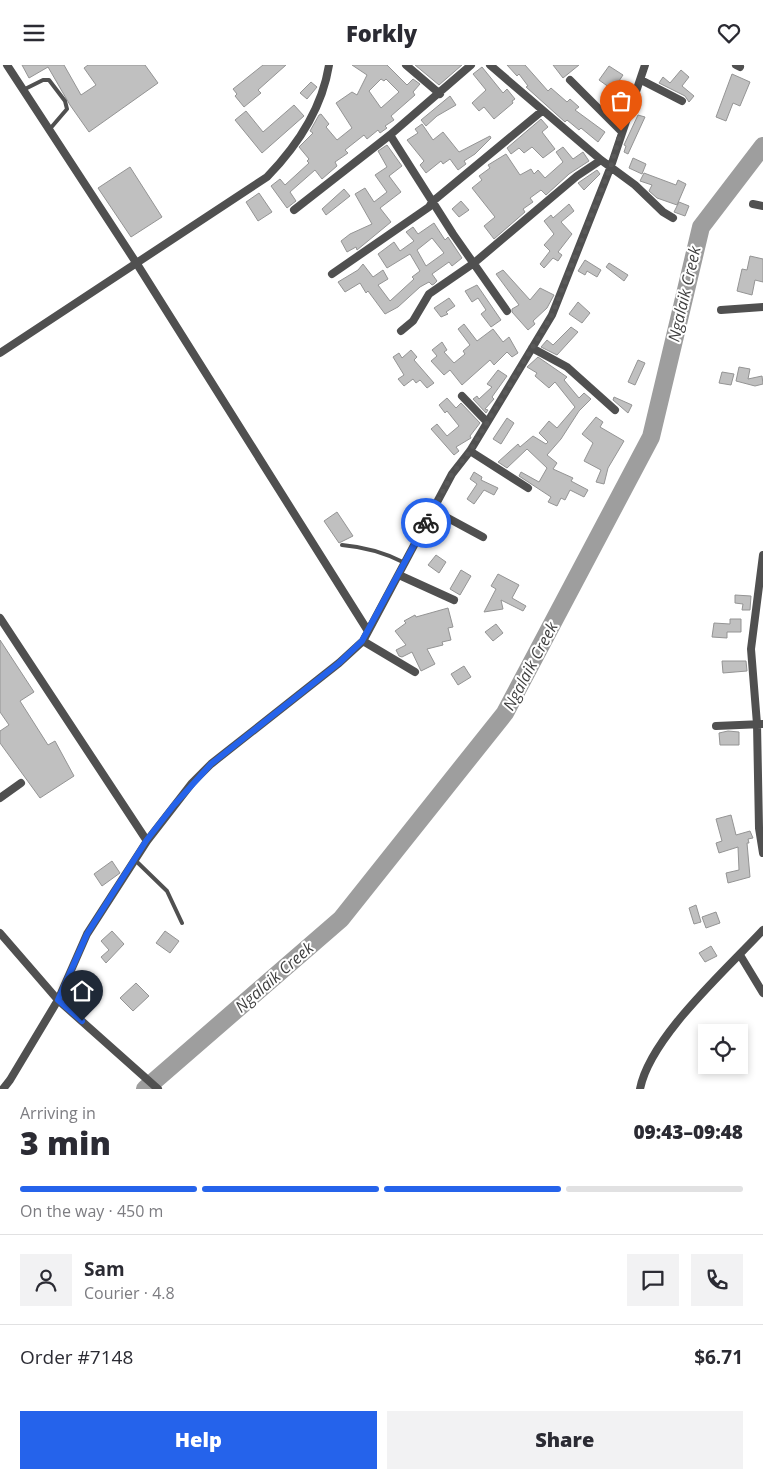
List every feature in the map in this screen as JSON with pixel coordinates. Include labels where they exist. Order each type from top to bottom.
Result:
[{"type":"street","points":[[7,65],[137,264],[368,631]]},
{"type":"street","points":[[0,353],[267,177],[282,161],[316,110],[326,84],[329,65]]},
{"type":"street","points":[[406,65],[440,94]]},
{"type":"street","points":[[294,210],[390,135],[472,65]]},
{"type":"street","points":[[490,65],[542,111],[601,160],[636,185],[663,212],[673,218]]},
{"type":"street","points":[[3,1089],[58,1000],[87,934],[146,841],[192,783],[211,764],[339,663],[362,641],[452,474],[470,451],[552,315],[611,166],[621,131],[645,65]]},
{"type":"street","points":[[570,80],[621,131]]},
{"type":"street","points":[[641,80],[682,101]]},
{"type":"street","points":[[332,274],[429,207],[432,202],[542,111]]},
{"type":"street","points":[[390,135],[432,202],[507,311]]},
{"type":"street","points":[[401,331],[413,321],[428,294],[474,263],[576,176],[601,160]]},
{"type":"street","points":[[754,204],[763,205]]},
{"type":"street","points":[[721,310],[763,307]]},
{"type":"street","points":[[532,348],[567,367],[615,410]]},
{"type":"street","points":[[462,395],[487,422]]},
{"type":"street","points":[[470,451],[528,488]]},
{"type":"street","points":[[434,510],[483,537]]},
{"type":"street","points":[[763,555],[751,649],[760,724],[759,828],[763,853]]},
{"type":"street","points":[[399,575],[454,600]]},
{"type":"street","points":[[0,618],[146,841]]},
{"type":"street","points":[[362,641],[415,672]]},
{"type":"street","points":[[716,726],[760,724]]},
{"type":"street","points":[[0,797],[21,783]]},
{"type":"street","points":[[640,1089],[648,1066],[660,1045],[697,1001],[763,930]]},
{"type":"street","points":[[0,933],[58,1000],[158,1089]]},
{"type":"street","points":[[740,955],[763,993]]},
{"type":"lane","points":[[23,90],[46,79],[51,82],[64,101],[66,109],[63,117],[49,130]]},
{"type":"lane","points":[[342,545],[361,547],[385,553],[405,563]]},
{"type":"lane","points":[[135,859],[167,891],[182,923]]},
{"type":"building","points":[[22,65],[64,65],[81,95],[96,85],[84,68],[88,65],[145,65],[158,83],[89,132],[70,105],[48,67],[29,78]]},
{"type":"building","points":[[263,65],[286,65],[258,90],[261,93],[244,107],[235,96],[237,94],[233,89]]},
{"type":"building","points":[[352,65],[387,65],[407,85],[413,79],[420,84],[413,92],[415,95],[391,116],[394,120],[385,126],[387,128],[380,133],[378,130],[367,139],[364,135],[345,150],[348,153],[335,162],[337,166],[322,179],[315,170],[290,192],[296,201],[287,208],[271,186],[280,179],[285,185],[309,163],[307,161],[309,159],[299,147],[313,133],[310,131],[319,115],[321,114],[329,124],[326,127],[337,140],[352,128],[336,103],[352,92],[357,95],[367,75]],"holes":[[[381,79],[384,81],[386,79],[399,92],[381,108],[369,91]]]},
{"type":"building","points":[[415,65],[462,65],[439,85]]},
{"type":"building","points":[[507,65],[525,65],[548,91],[551,88],[567,102],[570,99],[579,107],[575,110],[605,132],[598,142],[581,128],[579,130],[567,120],[565,122],[526,87],[528,86],[519,74],[517,76]]},
{"type":"building","points":[[553,65],[579,65],[563,78]]},
{"type":"building","points":[[609,66],[623,75],[613,90],[599,80]]},
{"type":"building","points":[[482,67],[503,93],[507,89],[515,99],[512,101],[513,103],[494,119],[484,107],[479,111],[472,103],[486,90],[473,74]]},
{"type":"building","points":[[681,70],[689,77],[682,86],[694,96],[689,102],[685,96],[659,83],[663,77],[670,83]]},
{"type":"building","points":[[732,74],[750,82],[740,106],[733,103],[726,121],[716,117]]},
{"type":"building","points":[[311,82],[317,87],[307,99],[300,93]]},
{"type":"building","points":[[450,96],[456,105],[437,116],[426,126],[421,120]]},
{"type":"building","points":[[294,105],[304,116],[262,153],[235,120],[246,111],[263,132]]},
{"type":"building","points":[[638,115],[645,117],[628,154],[624,152],[626,146],[624,145]]},
{"type":"building","points":[[541,119],[548,127],[542,132],[555,149],[543,158],[532,147],[524,153],[519,148],[511,154],[507,148]]},
{"type":"building","points":[[422,124],[433,140],[443,132],[459,152],[490,136],[491,138],[475,154],[464,161],[466,164],[458,170],[450,159],[443,164],[441,161],[426,173],[420,165],[424,161],[407,140],[418,133],[415,129]]},
{"type":"building","points":[[387,145],[402,166],[389,176],[401,192],[380,208],[391,222],[357,250],[356,247],[347,252],[341,241],[350,234],[372,224],[355,194],[365,188],[374,202],[387,192],[375,175],[387,167],[378,151]]},
{"type":"building","points":[[563,147],[573,159],[583,152],[589,161],[569,174],[546,195],[541,190],[530,198],[533,202],[523,209],[525,212],[494,239],[484,226],[495,217],[472,188],[482,180],[479,176],[490,168],[488,165],[506,154],[520,175],[531,169],[534,174],[538,170],[545,178],[563,162],[556,152]]},
{"type":"building","points":[[633,158],[646,164],[642,174],[629,168]]},
{"type":"building","points":[[130,167],[162,217],[131,237],[98,188]]},
{"type":"building","points":[[597,170],[600,174],[584,190],[578,183]]},
{"type":"building","points":[[644,173],[676,185],[678,180],[686,184],[677,205],[657,198],[649,191],[652,185],[640,181]]},
{"type":"building","points":[[344,189],[350,196],[326,215],[322,209]]},
{"type":"building","points":[[259,193],[272,212],[258,221],[246,202]]},
{"type":"building","points":[[461,201],[469,210],[459,217],[452,209]]},
{"type":"building","points":[[679,202],[689,206],[685,216],[674,212]]},
{"type":"building","points":[[569,204],[574,211],[561,222],[572,234],[558,252],[562,255],[558,261],[553,258],[544,268],[540,264],[550,251],[544,245],[554,234],[544,221],[551,215],[553,218]]},
{"type":"building","points":[[434,223],[445,240],[448,237],[462,258],[452,266],[449,262],[432,274],[437,281],[434,284],[432,285],[429,282],[420,287],[398,307],[385,314],[368,291],[366,293],[360,283],[345,292],[338,282],[358,270],[363,264],[373,277],[383,270],[388,279],[378,285],[390,301],[420,271],[410,254],[387,268],[378,254],[394,242],[400,251],[414,241],[406,232],[413,227],[418,234]],"holes":[[[432,238],[444,253],[426,266],[417,250]]]},
{"type":"building","points":[[750,256],[763,259],[763,282],[755,280],[752,295],[737,291],[742,269],[747,270]]},
{"type":"building","points":[[585,260],[601,270],[597,277],[587,271],[585,275],[578,271]]},
{"type":"building","points":[[609,263],[628,275],[624,281],[606,267]]},
{"type":"building","points":[[503,270],[530,300],[540,288],[554,295],[547,308],[533,321],[535,324],[528,330],[512,312],[512,309],[519,305],[496,274]]},
{"type":"building","points":[[477,285],[501,320],[491,327],[481,314],[486,310],[478,298],[472,302],[465,291]]},
{"type":"building","points":[[449,298],[455,306],[446,312],[448,314],[441,317],[434,308]]},
{"type":"building","points":[[578,302],[590,313],[582,323],[569,314]]},
{"type":"building","points":[[464,324],[477,341],[493,329],[503,342],[509,337],[518,353],[512,357],[507,352],[494,365],[490,360],[462,385],[450,370],[444,375],[431,361],[437,356],[432,350],[442,342],[447,350],[444,352],[454,363],[465,354],[463,351],[470,345],[458,329]]},
{"type":"building","points":[[571,327],[578,332],[557,355],[541,347],[547,340],[553,345]]},
{"type":"building","points":[[411,350],[417,357],[414,360],[434,383],[427,388],[420,380],[416,383],[413,379],[404,386],[398,379],[404,375],[393,357],[399,353],[402,358]]},
{"type":"building","points":[[538,357],[567,377],[564,380],[579,398],[584,393],[591,399],[579,411],[561,439],[547,455],[557,463],[553,469],[573,478],[571,481],[588,490],[584,497],[570,490],[565,500],[561,498],[557,506],[548,502],[551,497],[519,476],[521,472],[539,482],[547,468],[527,449],[507,468],[498,462],[518,444],[520,447],[533,436],[546,444],[548,442],[539,433],[549,421],[557,428],[575,407],[555,382],[549,388],[535,376],[537,373],[527,367]]},
{"type":"building","points":[[638,360],[645,363],[635,385],[628,382]]},
{"type":"building","points":[[739,367],[750,369],[748,379],[762,376],[763,384],[755,386],[736,381]]},
{"type":"building","points":[[498,370],[507,376],[492,397],[494,399],[485,409],[488,410],[486,413],[473,399],[477,396],[479,399],[492,387],[487,384]]},
{"type":"building","points":[[722,372],[734,374],[731,385],[719,383]]},
{"type":"building","points":[[614,397],[632,405],[628,413],[613,400]]},
{"type":"building","points":[[447,398],[456,408],[461,403],[480,423],[470,436],[471,438],[456,447],[459,451],[454,455],[431,429],[437,424],[447,436],[459,426],[447,411],[445,413],[439,405]]},
{"type":"building","points":[[596,417],[603,422],[600,427],[624,441],[608,468],[604,484],[596,482],[601,470],[584,461],[593,443],[582,434]]},
{"type":"building","points":[[507,418],[514,423],[501,444],[493,439]]},
{"type":"building","points":[[474,472],[482,477],[481,480],[498,488],[494,495],[484,490],[474,504],[467,499],[477,484],[470,479]]},
{"type":"building","points":[[337,512],[353,536],[339,543],[324,521]]},
{"type":"building","points":[[436,555],[446,562],[439,573],[428,565]]},
{"type":"building","points":[[461,570],[471,576],[460,595],[450,589]]},
{"type":"building","points":[[498,574],[519,585],[512,598],[526,606],[523,611],[501,600],[503,609],[484,612],[496,589],[491,586]]},
{"type":"building","points":[[735,595],[751,596],[750,610],[742,610],[743,604],[735,603]]},
{"type":"building","points":[[448,608],[453,627],[448,628],[451,640],[442,642],[443,645],[427,649],[435,664],[421,671],[412,652],[402,657],[399,656],[396,650],[406,645],[395,631],[406,623],[404,621],[415,615],[416,617]]},
{"type":"building","points":[[730,619],[741,619],[741,632],[727,632],[727,638],[712,637],[714,623],[730,624]]},
{"type":"building","points":[[496,624],[503,633],[493,641],[485,632]]},
{"type":"building","points":[[0,640],[34,692],[20,701],[48,745],[55,741],[74,776],[40,798],[0,743],[0,731],[9,725],[0,712]]},
{"type":"building","points":[[722,661],[746,661],[747,671],[723,673]]},
{"type":"building","points":[[464,666],[471,677],[458,685],[451,674]]},
{"type":"building","points":[[728,731],[739,732],[739,745],[720,745],[719,733]]},
{"type":"building","points":[[731,815],[736,835],[750,831],[753,838],[748,839],[749,843],[747,843],[750,877],[728,883],[726,873],[739,870],[738,847],[719,853],[716,843],[722,841],[716,819]]},
{"type":"building","points":[[112,861],[120,873],[102,886],[94,874]]},
{"type":"building","points":[[696,905],[701,922],[694,924],[689,908]]},
{"type":"building","points":[[716,912],[720,923],[706,928],[702,917]]},
{"type":"building","points":[[112,931],[124,944],[106,963],[101,957],[109,950],[101,941]]},
{"type":"building","points":[[165,931],[179,941],[170,953],[156,943]]},
{"type":"building","points":[[711,946],[717,956],[705,962],[699,953]]},
{"type":"building","points":[[136,983],[149,996],[133,1011],[120,998]]},
{"type":"waterway","name":"Ngalaik Creek","points":[[145,1089],[341,919],[505,713],[651,437],[701,227],[763,146]]},
{"type":"way so far","points":[[426,523],[452,474],[470,451],[552,315],[611,166],[621,131]]},
{"type":"route","points":[[82,1021],[58,1000],[87,934],[146,841],[192,783],[211,764],[339,663],[362,641],[426,523]]}]
